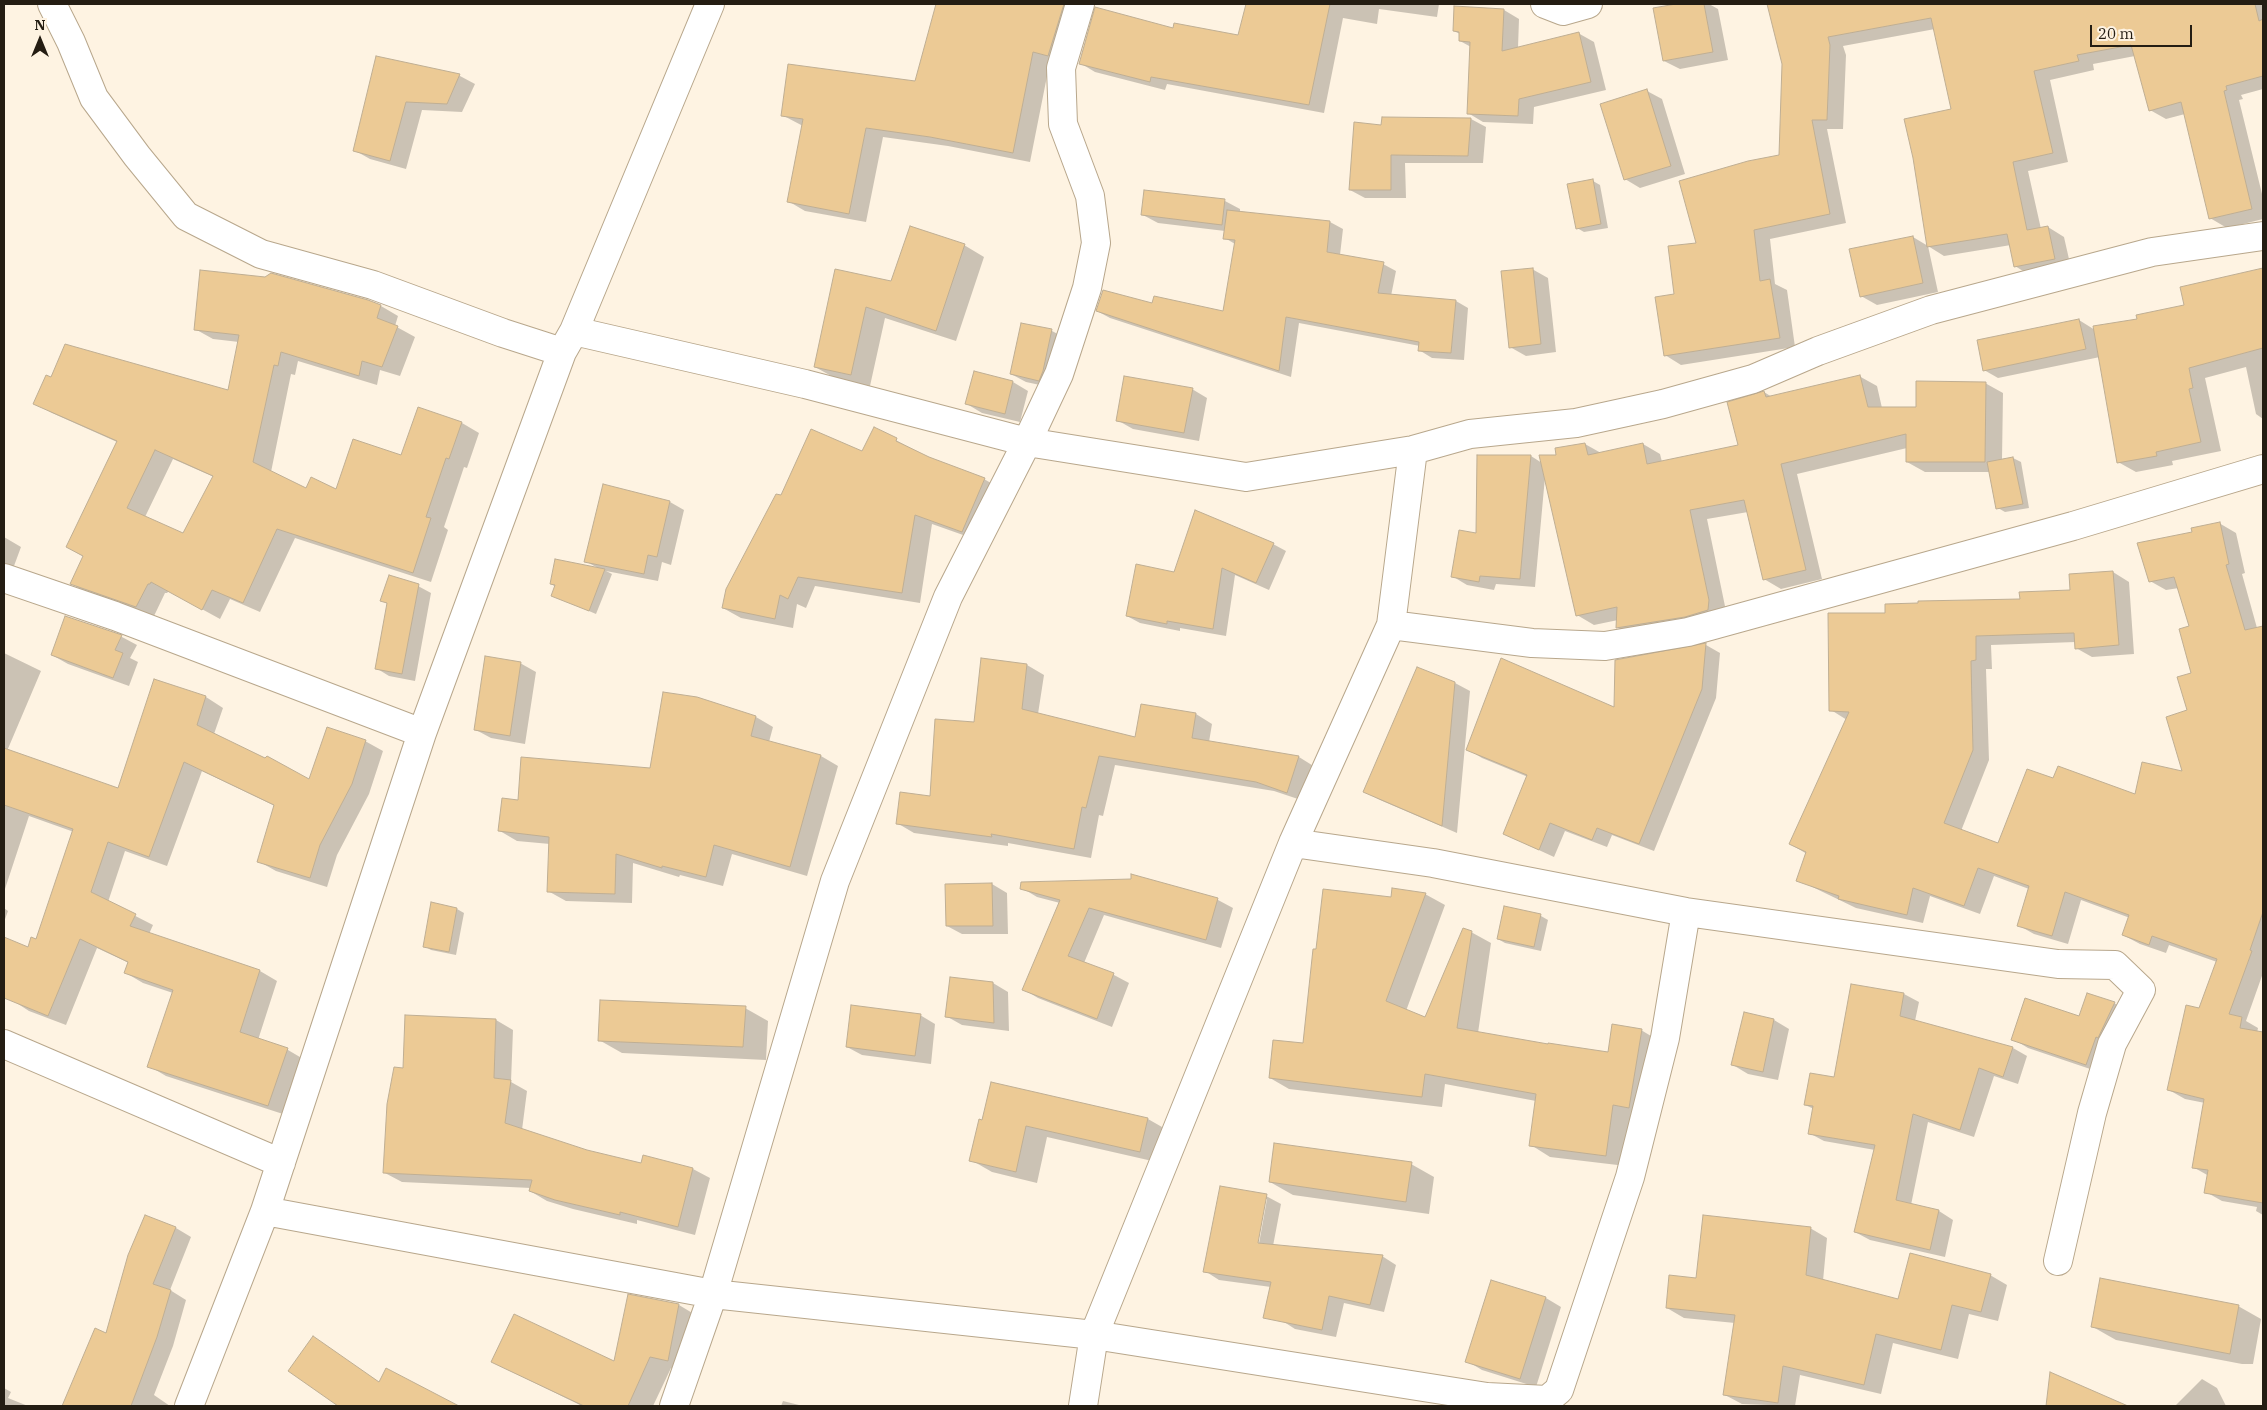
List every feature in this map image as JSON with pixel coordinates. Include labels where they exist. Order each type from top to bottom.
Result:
[{"type":"street","points":[[52,4],[71,42],[94,98],[136,156],[186,216],[261,254],[373,285],[503,333],[568,341],[805,384],[1027,442],[1246,477],[1413,450],[1470,434],[1576,422],[1663,404],[1754,379],[1818,351],[1931,310],[2152,252],[2263,236]]},
{"type":"street","points":[[189,1406],[265,1211],[422,733],[568,341],[710,4]]},
{"type":"street","points":[[674,1406],[713,1294],[835,881],[948,598],[1027,442],[1058,374],[1088,288],[1096,243],[1090,196],[1063,124],[1061,68],[1080,4]]},
{"type":"street","points":[[1545,4],[1563,11],[1588,4]]},
{"type":"street","points":[[1083,1406],[1094,1335],[1293,843],[1391,625],[1413,450]]},
{"type":"street","points":[[1391,625],[1532,643],[1605,646],[1688,632],[2044,534],[2263,469]]},
{"type":"street","points":[[4,578],[115,616],[422,733]]},
{"type":"street","points":[[1293,843],[1433,863],[1686,912],[2058,964],[2114,965],[2141,990],[2112,1044],[2092,1113],[2058,1261]]},
{"type":"street","points":[[265,1211],[713,1294],[1094,1335],[1487,1397],[1547,1400],[1559,1390],[1630,1177],[1666,1038],[1686,912]]},
{"type":"street","points":[[4,1044],[281,1162]]},
{"type":"building","points":[[936,4],[1064,4],[1048,56],[1033,52],[1013,153],[930,137],[866,128],[849,214],[787,202],[803,119],[781,116],[788,64],[915,81]]},
{"type":"building","points":[[1246,4],[1330,4],[1309,105],[1151,77],[1150,82],[1079,64],[1095,7],[1173,28],[1174,23],[1238,35]]},
{"type":"building","points":[[1676,4],[1704,4],[1713,52],[1663,61],[1653,8]]},
{"type":"building","points":[[1767,4],[2255,4],[2259,21],[2263,19],[2263,76],[2226,86],[2227,90],[2224,91],[2252,209],[2209,219],[2181,102],[2149,111],[2131,45],[2077,55],[2079,61],[2034,71],[2053,153],[2013,162],[2027,230],[2048,226],[2055,259],[2014,267],[2007,234],[1927,247],[1913,158],[1904,119],[1951,109],[1931,18],[1828,37],[1830,45],[1827,120],[1812,120],[1830,214],[1754,230],[1760,281],[1770,279],[1780,338],[1664,356],[1655,297],[1674,294],[1668,246],[1696,243],[1679,181],[1748,161],[1779,155],[1782,64]]},
{"type":"building","points":[[1454,6],[1504,9],[1502,51],[1579,32],[1591,82],[1519,99],[1518,116],[1467,114],[1470,42],[1459,41],[1459,32],[1453,31]]},
{"type":"building","points":[[376,56],[460,74],[447,104],[406,102],[390,161],[353,151]]},
{"type":"building","points":[[1647,89],[1671,166],[1624,180],[1600,104]]},
{"type":"building","points":[[1382,117],[1471,118],[1468,156],[1391,155],[1391,190],[1349,190],[1354,122],[1381,125]]},
{"type":"building","points":[[1593,179],[1601,224],[1576,229],[1567,184]]},
{"type":"building","points":[[1144,190],[1225,199],[1222,225],[1141,215]]},
{"type":"building","points":[[1227,210],[1330,221],[1327,252],[1384,262],[1378,293],[1456,300],[1451,353],[1418,351],[1419,342],[1286,317],[1279,371],[1096,311],[1103,290],[1152,303],[1154,296],[1223,311],[1235,240],[1223,239]]},
{"type":"building","points":[[910,226],[965,244],[936,331],[866,307],[851,375],[814,367],[835,269],[891,281]]},
{"type":"building","points":[[1913,236],[1923,283],[1860,297],[1849,249]]},
{"type":"building","points":[[1533,268],[1541,344],[1509,348],[1501,271]]},
{"type":"building","points":[[2263,268],[2263,348],[2189,368],[2193,388],[2189,389],[2201,442],[2156,452],[2157,456],[2117,463],[2093,326],[2137,319],[2136,315],[2184,305],[2180,287]]},
{"type":"building","points":[[200,270],[265,277],[271,273],[381,305],[377,318],[398,326],[382,367],[362,361],[359,376],[281,352],[278,366],[274,365],[253,462],[306,488],[311,477],[336,489],[353,439],[401,455],[418,407],[462,422],[449,459],[446,458],[426,517],[431,518],[413,573],[277,529],[243,603],[212,590],[202,610],[151,582],[148,584],[136,607],[70,584],[83,556],[66,547],[117,441],[33,404],[46,375],[51,377],[65,344],[228,390],[239,335],[194,330]],"holes":[[[155,450],[213,476],[183,533],[127,508]]]},
{"type":"building","points":[[2079,319],[2086,349],[1983,371],[1977,340]]},
{"type":"building","points":[[1021,323],[1052,329],[1039,381],[1010,374]]},
{"type":"building","points":[[974,371],[1013,381],[1005,414],[965,404]]},
{"type":"building","points":[[1860,375],[1868,407],[1916,407],[1916,381],[1986,382],[1985,462],[1906,462],[1906,434],[1781,464],[1806,570],[1763,580],[1744,500],[1690,510],[1709,600],[1708,610],[1685,617],[1616,628],[1617,607],[1576,616],[1539,455],[1556,455],[1555,448],[1585,443],[1588,455],[1643,443],[1647,464],[1738,445],[1727,402],[1764,391],[1766,397]]},
{"type":"building","points":[[1124,376],[1193,388],[1184,433],[1116,421]]},
{"type":"building","points":[[874,427],[897,438],[896,441],[929,457],[985,478],[962,532],[915,515],[902,593],[798,577],[788,599],[780,595],[775,619],[722,608],[726,589],[776,494],[781,495],[811,429],[862,451]]},
{"type":"building","points":[[1477,455],[1531,455],[1520,579],[1480,576],[1479,582],[1451,577],[1459,530],[1476,533]]},
{"type":"building","points":[[2013,457],[2023,504],[1996,509],[1987,462]]},
{"type":"building","points":[[603,484],[670,501],[657,557],[648,555],[644,574],[584,562]]},
{"type":"building","points":[[1195,510],[1274,543],[1256,583],[1222,568],[1213,629],[1167,621],[1167,624],[1126,616],[1136,564],[1174,572]]},
{"type":"building","points":[[2220,522],[2229,564],[2226,565],[2245,630],[2263,626],[2263,912],[2250,950],[2252,951],[2229,1014],[2242,1017],[2240,1028],[2263,1032],[2263,1203],[2204,1193],[2208,1170],[2192,1168],[2204,1099],[2167,1090],[2186,1005],[2199,1008],[2217,959],[2152,936],[2149,945],[2122,935],[2129,915],[2065,892],[2052,936],[2017,926],[2029,886],[1978,868],[1964,906],[1913,888],[1907,915],[1838,899],[1839,896],[1796,881],[1806,852],[1789,844],[1849,712],[1829,711],[1828,613],[1885,613],[1885,604],[1918,603],[1918,601],[2020,599],[2019,592],[2070,590],[2069,574],[2113,571],[2119,645],[2075,649],[2074,633],[1976,636],[1976,660],[1971,661],[1973,750],[1944,823],[1998,843],[2027,769],[2053,778],[2058,766],[2135,794],[2142,762],[2182,771],[2166,717],[2187,710],[2177,677],[2191,673],[2179,629],[2189,626],[2174,577],[2149,582],[2137,543],[2192,532],[2191,528]]},
{"type":"building","points":[[555,559],[605,569],[589,611],[551,596],[555,585],[550,584]]},
{"type":"building","points":[[389,575],[419,584],[402,674],[375,669],[387,603],[380,601]]},
{"type":"building","points":[[65,616],[122,635],[115,650],[123,653],[113,678],[51,655]]},
{"type":"building","points":[[1706,643],[1702,689],[1639,844],[1597,828],[1592,840],[1550,823],[1539,850],[1503,834],[1527,775],[1466,750],[1501,658],[1614,707],[1615,660]]},
{"type":"building","points":[[485,656],[521,662],[510,736],[474,730]]},
{"type":"building","points":[[981,658],[1027,664],[1022,709],[1135,737],[1141,704],[1196,713],[1192,738],[1299,756],[1287,793],[1256,782],[1099,756],[1086,808],[1082,807],[1074,849],[991,834],[992,837],[896,824],[900,792],[930,796],[935,719],[974,722]]},
{"type":"building","points":[[1417,667],[1455,682],[1442,826],[1363,792]]},
{"type":"building","points":[[154,679],[206,696],[197,725],[265,758],[267,756],[309,779],[327,727],[366,740],[352,784],[320,845],[310,878],[257,862],[274,805],[184,762],[149,857],[108,842],[91,892],[136,914],[130,926],[260,970],[240,1032],[288,1048],[268,1106],[147,1067],[173,990],[124,973],[128,962],[80,939],[48,1016],[4,998],[4,937],[28,947],[31,937],[36,939],[73,829],[4,805],[4,748],[118,788]]},
{"type":"building","points":[[663,692],[697,697],[756,716],[751,736],[821,755],[790,867],[714,845],[706,877],[662,866],[662,868],[616,854],[615,894],[547,892],[549,837],[498,831],[502,798],[518,800],[521,757],[650,768]]},
{"type":"building","points":[[1131,874],[1218,898],[1206,940],[1089,908],[1068,956],[1114,973],[1097,1019],[1022,990],[1060,900],[1020,889],[1021,882],[1131,879]]},
{"type":"building","points":[[992,883],[993,926],[946,926],[945,884]]},
{"type":"building","points":[[1392,888],[1426,893],[1386,1001],[1425,1017],[1463,928],[1472,931],[1457,1028],[1548,1044],[1608,1052],[1612,1024],[1642,1029],[1629,1108],[1613,1105],[1606,1156],[1529,1146],[1536,1094],[1425,1074],[1422,1097],[1269,1078],[1273,1040],[1303,1043],[1313,949],[1316,949],[1323,889],[1391,897]]},
{"type":"building","points":[[431,902],[457,908],[449,952],[423,947]]},
{"type":"building","points":[[1504,906],[1541,914],[1534,947],[1497,939]]},
{"type":"building","points":[[950,977],[993,982],[994,1023],[945,1017]]},
{"type":"building","points":[[1851,984],[1904,993],[1900,1016],[2013,1047],[2003,1077],[1979,1068],[1960,1130],[1913,1114],[1896,1200],[1939,1210],[1930,1250],[1854,1232],[1875,1145],[1808,1134],[1813,1106],[1804,1105],[1810,1073],[1834,1077]]},
{"type":"building","points":[[2087,993],[2115,1002],[2098,1038],[2096,1037],[2086,1065],[2011,1040],[2025,998],[2079,1016]]},
{"type":"building","points":[[600,1000],[746,1006],[743,1047],[598,1041]]},
{"type":"building","points":[[851,1005],[921,1014],[915,1056],[846,1047]]},
{"type":"building","points":[[1744,1012],[1774,1019],[1763,1072],[1731,1065]]},
{"type":"building","points":[[405,1015],[496,1019],[494,1078],[511,1080],[505,1123],[587,1150],[641,1163],[643,1155],[693,1168],[678,1227],[620,1212],[620,1215],[555,1200],[529,1191],[532,1180],[383,1173],[387,1104],[394,1067],[403,1068]]},
{"type":"building","points":[[991,1082],[1148,1118],[1140,1152],[1026,1126],[1016,1172],[969,1161],[979,1119],[982,1120]]},
{"type":"building","points":[[1274,1143],[1412,1162],[1406,1202],[1269,1182]]},
{"type":"building","points":[[1220,1186],[1267,1194],[1258,1243],[1383,1255],[1370,1305],[1329,1296],[1322,1330],[1263,1318],[1271,1282],[1203,1272]]},
{"type":"building","points":[[145,1215],[176,1227],[153,1284],[171,1290],[157,1337],[131,1406],[62,1406],[95,1328],[106,1333],[128,1255]]},
{"type":"building","points":[[1703,1215],[1811,1227],[1806,1275],[1898,1299],[1910,1253],[1991,1274],[1981,1312],[1952,1305],[1941,1350],[1876,1334],[1864,1385],[1783,1366],[1778,1403],[1723,1395],[1735,1315],[1666,1308],[1669,1275],[1696,1278]]},
{"type":"building","points":[[2100,1278],[2239,1305],[2230,1354],[2091,1327]]},
{"type":"building","points":[[1491,1280],[1546,1297],[1520,1379],[1465,1362]]},
{"type":"building","points":[[628,1294],[679,1304],[668,1361],[650,1357],[628,1406],[584,1406],[491,1362],[514,1314],[614,1361]]},
{"type":"building","points":[[313,1336],[379,1382],[386,1368],[459,1406],[338,1406],[288,1371]]},
{"type":"building","points":[[2050,1372],[2128,1406],[2046,1406]]}]
